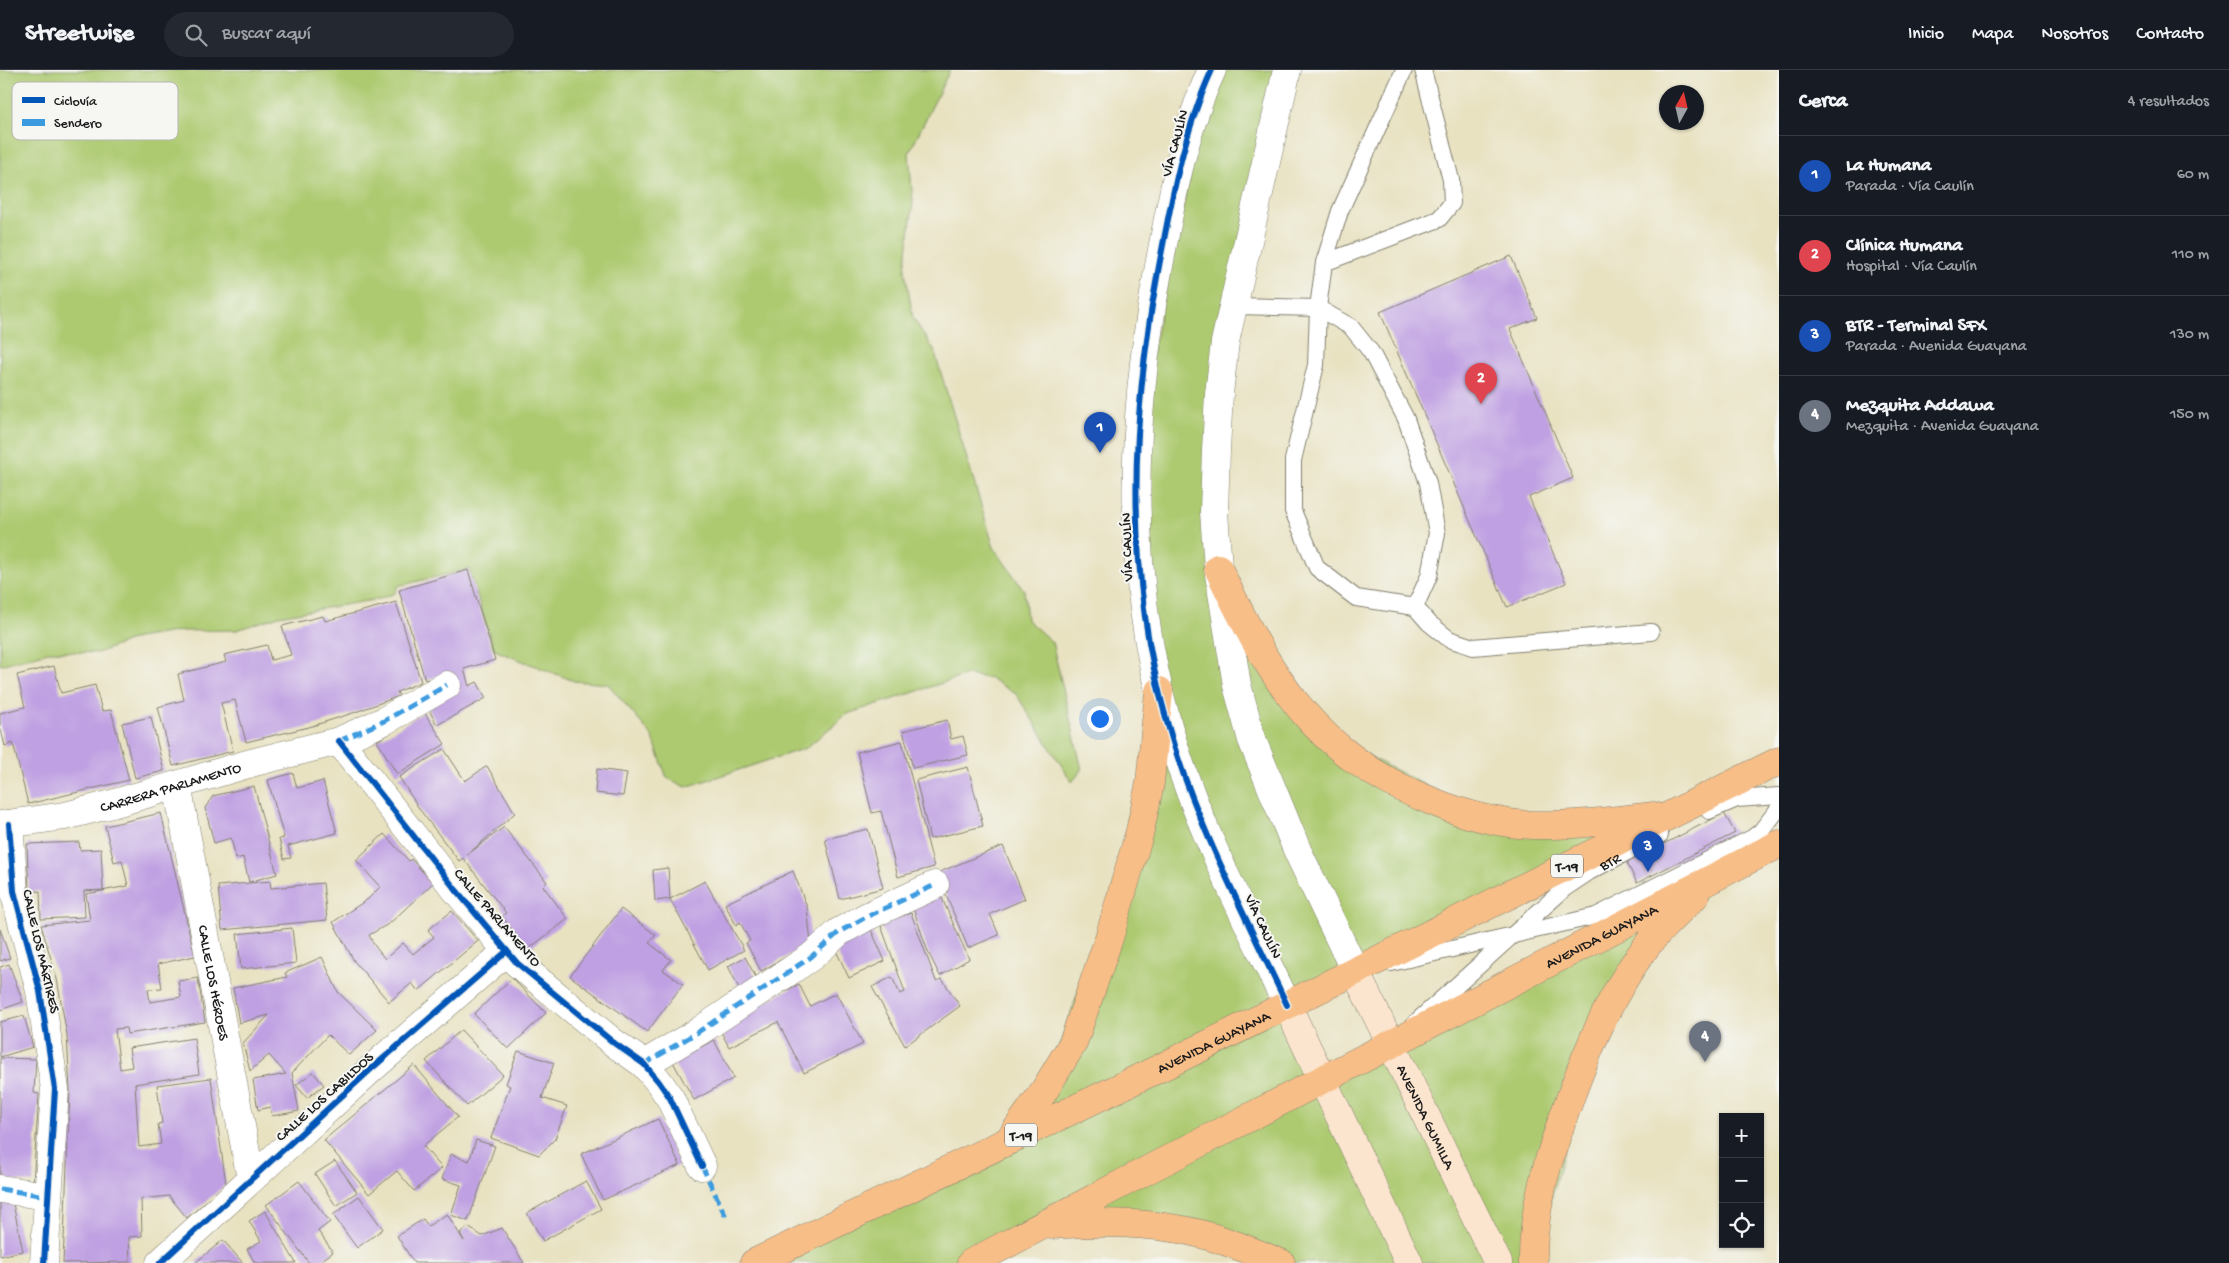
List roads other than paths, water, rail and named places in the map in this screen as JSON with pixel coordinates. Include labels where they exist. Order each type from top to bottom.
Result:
[{"type":"highway","points":[[1218,568],[1262,656],[1287,693],[1318,730],[1357,761],[1398,788],[1448,808],[1492,820],[1532,825],[1572,825],[1673,814]]},
{"type":"highway","points":[[1008,1142],[1044,1091],[1073,1043],[1109,938],[1140,831],[1150,783],[1159,691]]},
{"type":"highway","name":"AVENIDA GUAYANA","points":[[754,1263],[1008,1142],[1779,761]]},
{"type":"highway","name":"AVENIDA GUAYANA","points":[[971,1263],[1322,1079],[1779,844]]},
{"type":"highway","points":[[1533,1263],[1533,1242],[1542,1186],[1555,1141],[1597,1032],[1621,983],[1644,950],[1677,913],[1714,878]]},
{"type":"highway","points":[[1042,1225],[1083,1222],[1179,1229],[1228,1243],[1281,1263]]},
{"type":"main road","name":"AVENIDA GUMILLA","points":[[1355,971],[1498,1263]]},
{"type":"main road","points":[[1287,1005],[1409,1263]]},
{"type":"street","name":"VÍA CAULÍN","points":[[1212,70],[1194,113],[1182,154],[1148,325],[1140,394],[1136,480],[1140,594],[1166,722],[1181,766],[1209,836],[1287,1005]]},
{"type":"street","points":[[1287,70],[1226,342],[1219,394],[1214,512],[1218,568],[1237,685],[1252,740],[1298,852],[1355,971]]},
{"type":"street","name":"CARRERA PARLAMENTO","points":[[4,824],[65,816],[251,763],[339,741],[384,721],[447,685]]},
{"type":"street","name":"CALLE PARLAMENTO","points":[[339,741],[456,890],[517,963],[614,1043],[644,1064],[670,1098],[702,1166]]},
{"type":"street","name":"CALLE LOS HÉROES","points":[[178,785],[251,1179]]},
{"type":"street","name":"CALLE LOS MÁRTIRES","points":[[4,824],[14,891],[40,992],[55,1089],[44,1263]]},
{"type":"street","points":[[644,1064],[698,1032],[811,957],[839,932],[866,917],[936,886]]},
{"type":"street","name":"CALLE LOS CABILDOS","points":[[160,1263],[370,1070],[507,951]]},
{"type":"street","points":[[0,1189],[47,1196]]},
{"type":"lane","points":[[1404,70],[1340,211],[1324,263],[1318,308],[1316,365],[1293,460],[1293,511],[1317,568],[1356,598],[1415,607],[1449,640],[1473,647],[1650,632]]},
{"type":"lane","points":[[1324,263],[1439,219],[1452,203],[1451,180],[1423,70]]},
{"type":"lane","points":[[1235,306],[1318,308],[1351,327],[1371,352],[1406,419],[1428,483],[1437,533],[1429,576],[1415,607]]},
{"type":"lane","name":"BTR","points":[[1391,1044],[1566,888],[1589,872],[1725,803],[1737,799],[1779,796]]},
{"type":"lane","name":"BTR","points":[[1355,971],[1596,916],[1752,838],[1761,831],[1779,808]]},
{"type":"place","name":"Clínica Humana","points":[[1481,404]]},
{"type":"place","name":"La Humana","points":[[1100,453]]},
{"type":"place","name":"BTR - Terminal SFX","points":[[1648,872]]},
{"type":"place","name":"Mezquita Addawa","points":[[1705,1062]]}]
